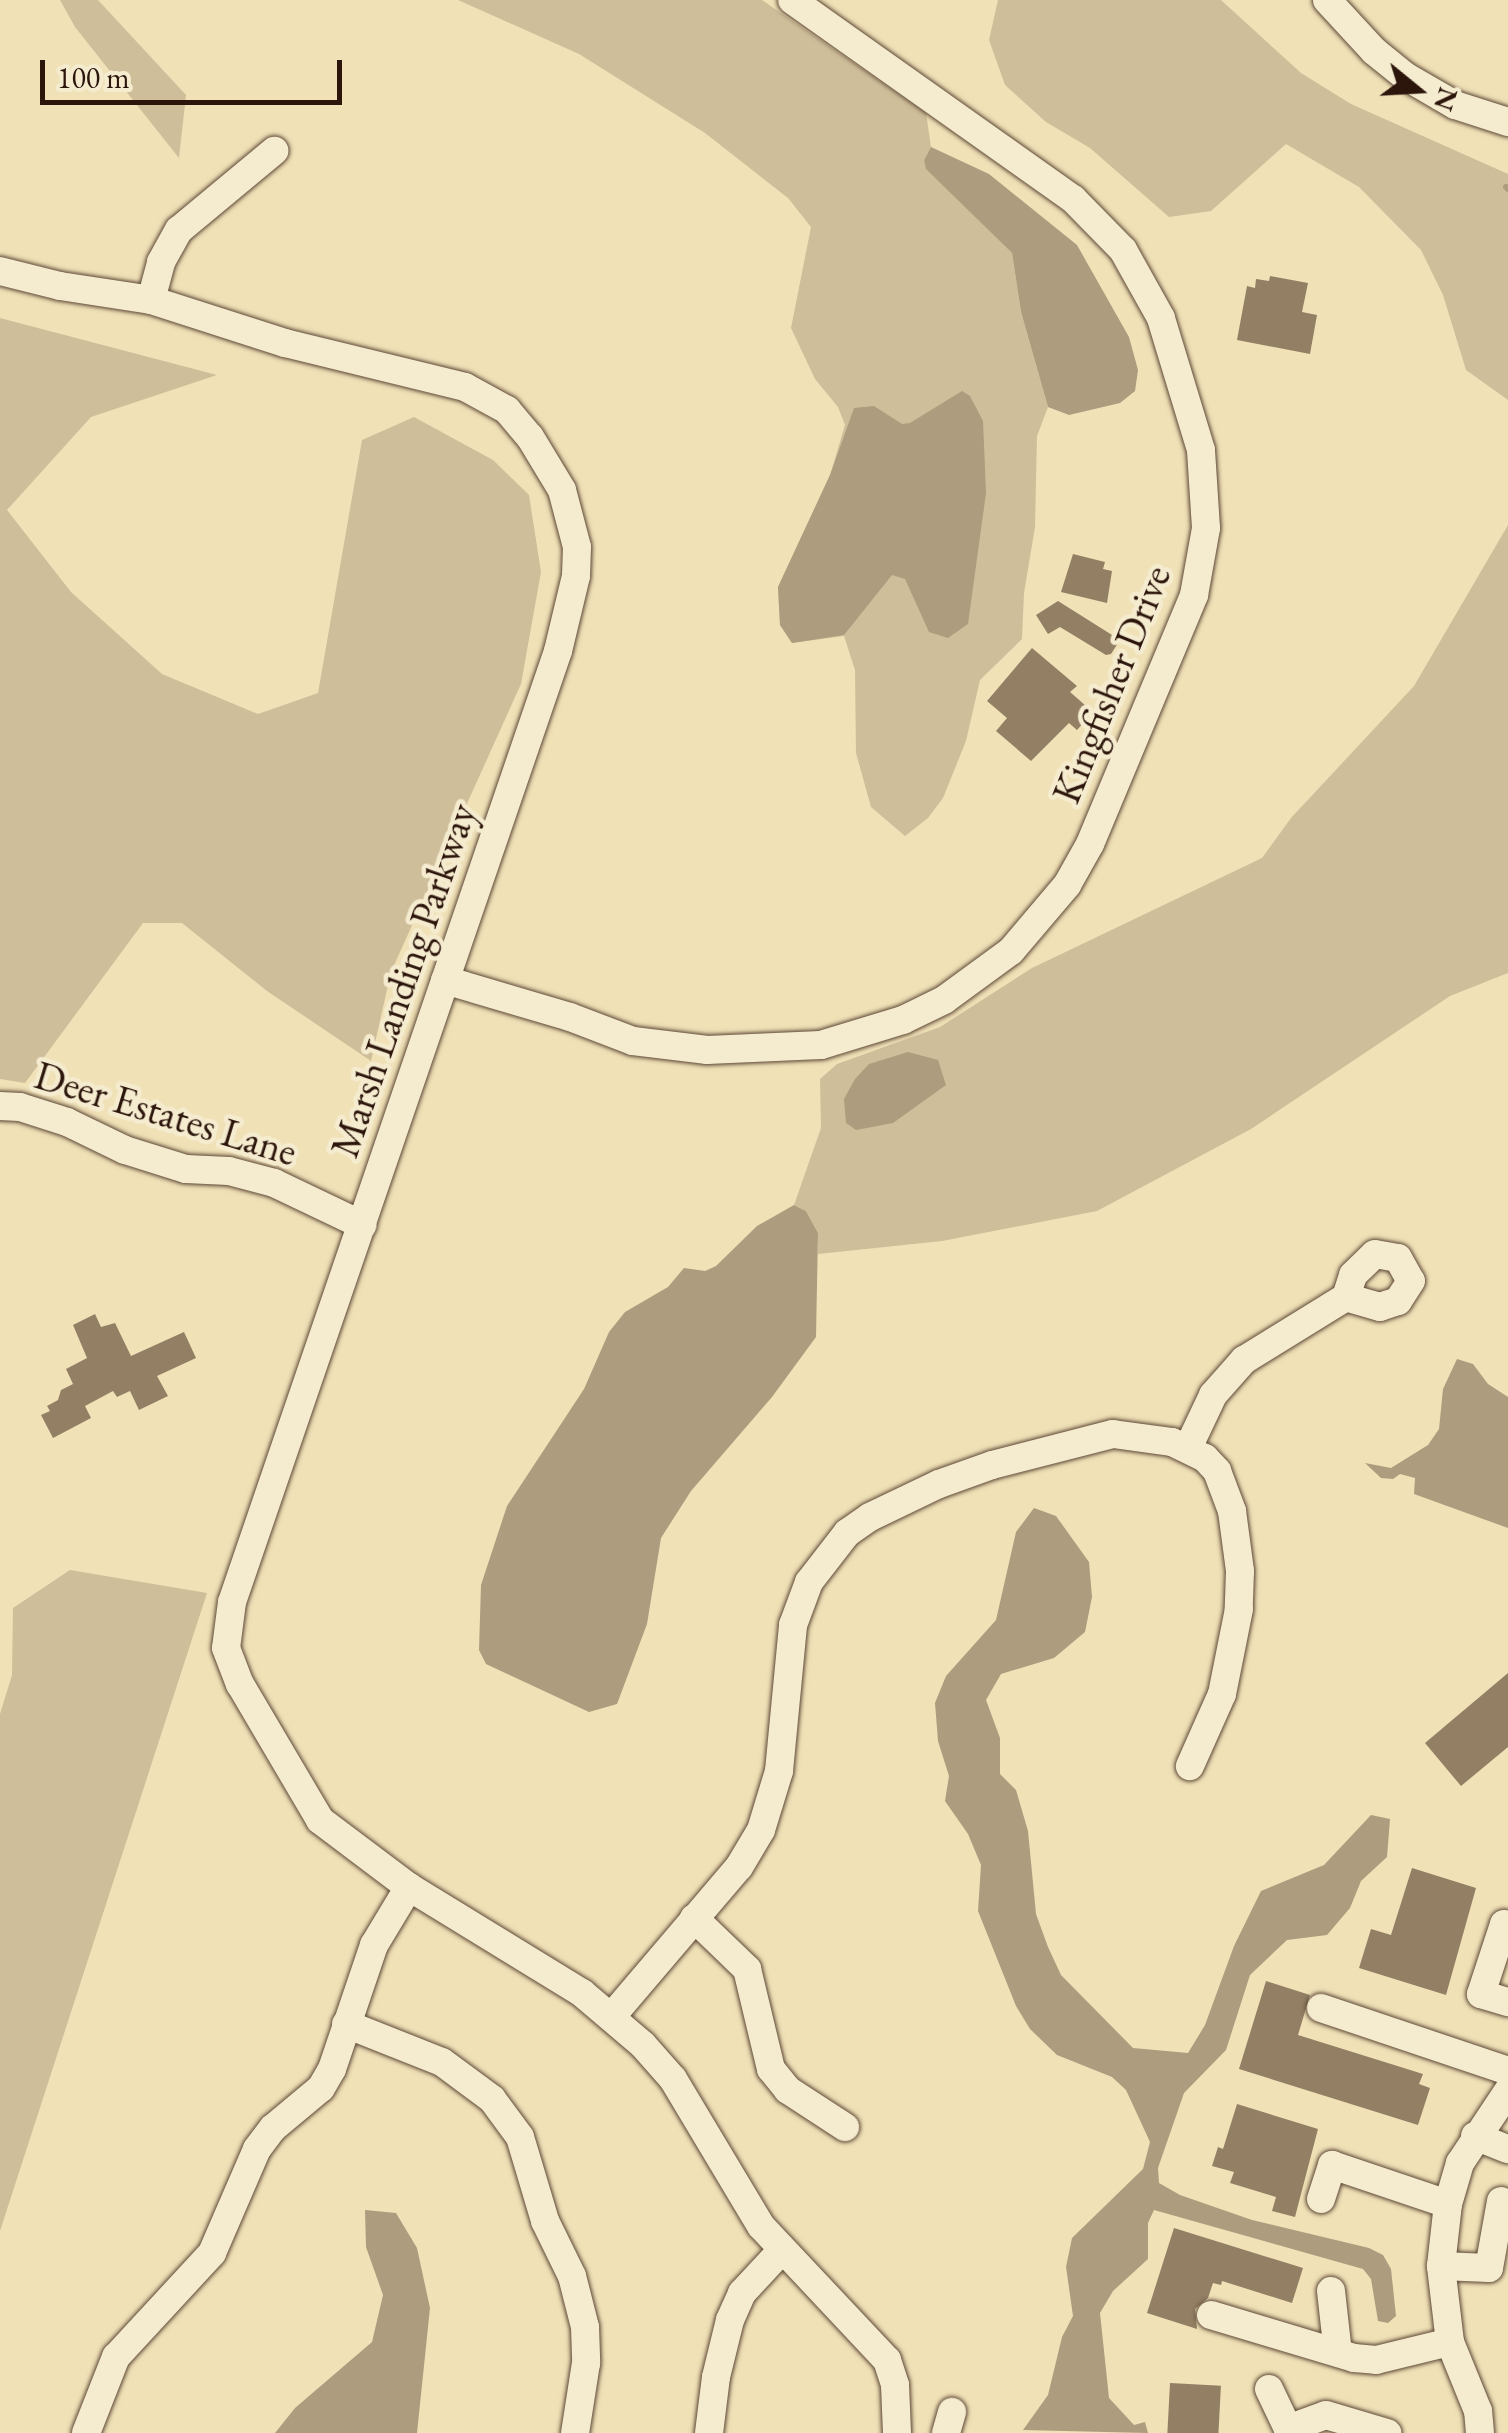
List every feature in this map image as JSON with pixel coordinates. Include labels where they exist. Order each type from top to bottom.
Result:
[{"type":"street","name":"Kingfisher Drive","points":[[445,980],[634,1041],[706,1050],[821,1045],[864,1034],[944,1000],[1011,952],[1067,885],[1090,844],[1194,595],[1206,528],[1200,450],[1161,318],[1123,250],[1073,198],[792,0]]},
{"type":"street","points":[[1327,0],[1374,52],[1405,76],[1454,105],[1508,122]]},
{"type":"street","points":[[151,300],[161,262],[179,230],[274,151]]},
{"type":"street","name":"Marsh Landing Parkway","points":[[0,271],[60,286],[151,300],[285,342],[466,387],[490,398],[530,437],[562,490],[577,547],[569,614],[232,1602],[226,1648],[236,1677],[306,1803],[353,1848],[612,2016]]},
{"type":"street","name":"Deer Estates Lane","points":[[0,1106],[20,1106],[67,1122],[125,1150],[186,1170],[229,1171],[274,1183],[362,1226]]},
{"type":"street","points":[[1188,1448],[1213,1395],[1244,1360],[1346,1297]]},
{"type":"street","points":[[897,2433],[895,2385],[887,2360],[782,2250],[735,2188],[672,2079],[612,2016],[739,1867],[769,1809],[778,1770],[793,1625],[809,1582],[847,1534],[938,1484],[1087,1438],[1136,1435],[1188,1448],[1205,1458],[1224,1484],[1240,1571],[1239,1608],[1222,1694],[1190,1766]]},
{"type":"street","points":[[86,2433],[116,2357],[212,2253],[257,2149],[273,2128],[320,2088],[374,1946],[410,1887]]},
{"type":"street","points":[[694,1918],[747,1969],[763,2050],[777,2078],[788,2090],[845,2127]]},
{"type":"street","points":[[1508,1930],[1504,1924],[1481,1994],[1508,2002]]},
{"type":"street","points":[[1321,2008],[1508,2072]]},
{"type":"street","points":[[346,2024],[442,2062],[492,2099],[520,2136],[544,2220],[572,2276],[585,2327],[586,2363],[575,2433]]},
{"type":"street","points":[[1480,2433],[1478,2411],[1450,2342],[1441,2266],[1448,2204],[1460,2163],[1508,2092]]},
{"type":"street","points":[[1475,2136],[1508,2149]]},
{"type":"street","points":[[1321,2199],[1332,2165],[1448,2204]]},
{"type":"street","points":[[1441,2266],[1489,2268],[1500,2201]]},
{"type":"street","points":[[709,2433],[716,2377],[730,2320],[742,2293],[782,2250]]},
{"type":"street","points":[[1331,2291],[1338,2353]]},
{"type":"street","points":[[1211,2316],[1338,2353],[1376,2360],[1450,2342]]},
{"type":"street","points":[[1268,2389],[1289,2431],[1326,2415],[1387,2433]]},
{"type":"shaded area","points":[[60,0],[98,0],[186,95],[179,158],[75,27]]},
{"type":"shaded area","points":[[458,0],[762,0],[926,113],[931,147],[924,160],[927,169],[1012,253],[1021,312],[1048,407],[1037,436],[1035,527],[1024,593],[1022,639],[980,680],[966,741],[943,798],[928,818],[905,836],[871,807],[856,753],[855,670],[844,636],[792,643],[780,625],[778,587],[830,475],[845,425],[838,407],[815,379],[791,328],[811,227],[788,198],[705,133],[579,54]]},
{"type":"shaded area","points":[[998,0],[1221,0],[1301,73],[1351,104],[1508,174],[1508,400],[1466,370],[1443,295],[1421,250],[1359,187],[1286,144],[1211,211],[1169,217],[1090,148],[1046,122],[1005,85],[989,40]]},
{"type":"shaded area","points":[[931,147],[989,174],[1077,245],[1129,337],[1138,370],[1135,391],[1120,403],[1069,415],[1048,407],[1021,312],[1012,253],[926,169],[924,160]]},
{"type":"shaded area","points":[[0,318],[217,375],[91,417],[7,510],[71,592],[162,674],[258,714],[318,693],[362,440],[414,417],[493,460],[529,495],[541,572],[521,684],[391,972],[371,1061],[267,991],[182,923],[143,923],[25,1083],[0,1079]]},
{"type":"shaded area","points":[[962,391],[970,396],[983,421],[986,493],[968,624],[948,638],[929,632],[905,579],[892,575],[844,635],[792,643],[780,625],[778,587],[830,475],[854,408],[874,406],[902,424],[910,423]]},
{"type":"shaded area","points":[[1508,525],[1508,973],[1450,996],[1251,1129],[1097,1211],[942,1241],[818,1254],[818,1233],[806,1211],[794,1205],[821,1128],[820,1079],[837,1064],[940,1027],[1032,968],[1262,858],[1291,818],[1414,686]]},
{"type":"shaded area","points":[[908,1052],[938,1060],[946,1085],[893,1123],[856,1130],[846,1123],[844,1099],[855,1079],[869,1064]]},
{"type":"shaded area","points":[[794,1205],[806,1211],[818,1233],[816,1337],[772,1397],[691,1491],[661,1538],[647,1624],[617,1704],[589,1712],[486,1664],[479,1650],[481,1585],[507,1506],[584,1389],[609,1332],[625,1312],[668,1287],[684,1268],[705,1271],[716,1266],[757,1226]]},
{"type":"shaded area","points":[[1457,1359],[1473,1364],[1488,1384],[1508,1397],[1508,1528],[1414,1494],[1415,1478],[1400,1474],[1393,1479],[1381,1478],[1365,1463],[1391,1468],[1428,1445],[1439,1429],[1443,1389]]},
{"type":"shaded area","points":[[1034,1508],[1056,1516],[1089,1562],[1092,1597],[1085,1632],[1054,1658],[1001,1674],[986,1700],[1000,1738],[1000,1774],[1016,1790],[1028,1831],[1036,1914],[1048,1947],[1061,1975],[1133,2048],[1188,2053],[1205,2025],[1234,1946],[1261,1891],[1324,1865],[1371,1815],[1390,1819],[1387,1857],[1361,1881],[1350,1908],[1327,1935],[1287,1940],[1250,1975],[1226,2050],[1184,2093],[1158,2168],[1159,2183],[1180,2195],[1252,2220],[1369,2248],[1383,2255],[1391,2269],[1396,2316],[1388,2323],[1378,2321],[1371,2279],[1363,2269],[1154,2210],[1148,2223],[1148,2259],[1113,2291],[1100,2313],[1109,2398],[1134,2425],[1145,2422],[1148,2433],[1023,2430],[1048,2395],[1062,2337],[1073,2316],[1066,2267],[1072,2238],[1143,2169],[1150,2142],[1126,2090],[1112,2077],[1057,2055],[1030,2029],[1016,2006],[978,1911],[981,1865],[968,1834],[945,1801],[949,1776],[938,1741],[935,1703],[946,1676],[996,1620],[1016,1532]]},
{"type":"shaded area","points":[[70,1570],[207,1593],[0,2231],[0,1714],[12,1675],[13,1608]]},
{"type":"shaded area","points":[[365,2210],[396,2213],[417,2248],[430,2308],[417,2433],[275,2433],[295,2408],[372,2342],[383,2295],[366,2247]]},
{"type":"building","points":[[1270,276],[1308,283],[1302,312],[1317,315],[1310,354],[1237,340],[1247,286],[1255,288],[1256,279],[1269,281]]},
{"type":"building","points":[[1073,554],[1105,562],[1103,569],[1112,571],[1107,603],[1061,592]]},
{"type":"building","points":[[1058,601],[1120,640],[1111,654],[1106,655],[1060,627],[1048,634],[1036,615]]},
{"type":"building","points":[[1032,648],[1077,686],[1070,692],[1093,712],[1077,730],[1069,723],[1031,761],[996,731],[1007,718],[987,701]]},
{"type":"building","points":[[95,1314],[101,1327],[115,1323],[131,1356],[184,1332],[196,1358],[157,1376],[168,1396],[139,1410],[130,1391],[117,1397],[113,1391],[85,1406],[91,1418],[53,1438],[41,1415],[50,1411],[47,1406],[58,1400],[61,1390],[73,1384],[66,1369],[87,1358],[73,1325]]},
{"type":"building","points":[[1508,1673],[1508,1747],[1461,1786],[1425,1743]]},
{"type":"building","points":[[1412,1868],[1476,1888],[1446,1995],[1359,1968],[1371,1929],[1391,1935]]},
{"type":"building","points":[[1266,1981],[1310,1995],[1298,2035],[1423,2074],[1419,2084],[1430,2088],[1418,2125],[1239,2069]]},
{"type":"building","points":[[1237,2104],[1318,2129],[1295,2217],[1272,2211],[1276,2197],[1230,2183],[1234,2172],[1212,2166],[1218,2147],[1223,2149]]},
{"type":"building","points":[[1174,2228],[1303,2268],[1292,2303],[1222,2281],[1221,2285],[1213,2283],[1208,2298],[1195,2309],[1197,2329],[1147,2313]]},
{"type":"building","points":[[1170,2383],[1221,2386],[1218,2433],[1167,2433]]}]
